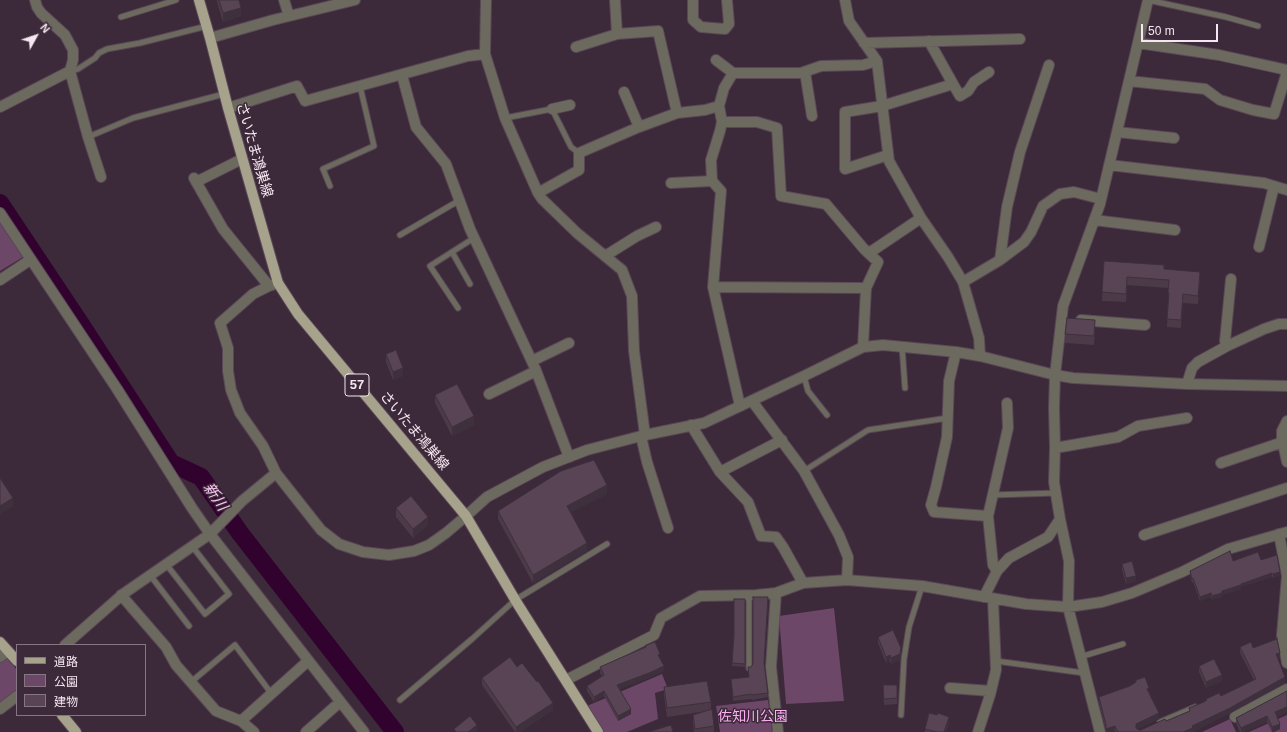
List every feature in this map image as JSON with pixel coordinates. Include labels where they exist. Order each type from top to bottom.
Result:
[{"type":"main road","name":"さいたま鴻巣線","points":[[199,0],[242,159],[273,285],[466,516],[515,600],[598,732]]},
{"type":"main road","points":[[0,642],[4,654],[16,660]]},
{"type":"main road","points":[[63,716],[76,732]]},
{"type":"street","points":[[35,0],[36,7],[65,35],[73,50],[73,60],[70,71],[88,137],[101,177]]},
{"type":"street","points":[[284,0],[289,16]]},
{"type":"street","points":[[210,38],[337,2],[355,0]]},
{"type":"street","points":[[486,0],[485,54],[505,118],[538,193],[542,199],[577,233],[622,270],[632,296],[634,351],[643,435],[648,462],[668,528]]},
{"type":"street","points":[[615,0],[617,34]]},
{"type":"street","points":[[693,0],[693,20],[701,27],[724,29],[729,24],[727,0]]},
{"type":"street","points":[[845,0],[849,21],[877,61],[889,161],[921,218],[963,282],[979,338],[980,356]]},
{"type":"street","points":[[1100,732],[1095,700],[1084,673],[1068,607],[1069,561],[1054,482],[1055,375],[1063,306],[1101,199],[1148,0]]},
{"type":"street","points":[[576,47],[617,34],[658,31],[677,113]]},
{"type":"street","points":[[864,43],[1020,39]]},
{"type":"street","points":[[929,41],[960,96],[968,91],[974,82],[988,72]]},
{"type":"street","points":[[1129,81],[1205,89],[1220,100],[1253,110],[1274,114],[1286,76],[1219,55],[1138,43]]},
{"type":"street","points":[[228,108],[297,86],[305,101],[468,56],[485,54]]},
{"type":"street","points":[[716,60],[733,73],[801,74],[821,66],[863,65],[877,61]]},
{"type":"street","points":[[1000,260],[1007,207],[1020,152],[1049,65]]},
{"type":"street","points":[[0,107],[70,71]]},
{"type":"street","points":[[805,72],[812,116]]},
{"type":"street","points":[[733,73],[724,88],[719,106],[722,122],[711,160],[712,181],[721,191],[713,287],[740,406]]},
{"type":"street","points":[[402,75],[416,127],[446,164],[474,238],[534,366],[569,457]]},
{"type":"street","points":[[888,155],[845,169],[845,112],[882,106],[953,84]]},
{"type":"street","points":[[624,92],[639,127]]},
{"type":"street","points":[[552,108],[570,105]]},
{"type":"street","points":[[538,193],[579,170],[579,153],[639,127],[677,113],[705,110],[719,106]]},
{"type":"street","points":[[722,122],[757,122],[777,128],[781,196],[826,204],[878,262],[866,288],[863,347]]},
{"type":"street","points":[[1117,132],[1174,138]]},
{"type":"street","points":[[242,159],[195,180],[223,229],[273,285],[253,294],[220,323],[228,348],[228,372],[231,390],[240,414],[263,446],[276,473],[321,530],[340,544],[364,552],[389,554],[414,551],[429,545],[446,533],[487,497],[543,467],[587,450],[643,435],[704,423],[863,347],[883,345],[902,346],[956,352],[980,356],[1055,375],[1073,378],[1187,384],[1287,386]]},
{"type":"street","points":[[1109,165],[1264,183],[1287,190]]},
{"type":"street","points":[[670,183],[712,181]]},
{"type":"street","points":[[1259,247],[1274,186]]},
{"type":"street","points":[[963,282],[1000,260],[1024,242],[1031,232],[1043,206],[1060,194],[1074,192],[1101,199]]},
{"type":"street","points":[[0,214],[120,394],[192,508],[212,532],[308,661],[364,732]]},
{"type":"street","points":[[869,253],[921,218]]},
{"type":"street","points":[[1094,220],[1175,230]]},
{"type":"street","points":[[605,256],[637,236],[656,227]]},
{"type":"street","points":[[0,280],[30,260]]},
{"type":"street","points":[[1227,346],[1225,341],[1231,279]]},
{"type":"street","points":[[713,287],[866,288]]},
{"type":"street","points":[[1061,318],[1145,325]]},
{"type":"street","points":[[1187,384],[1192,368],[1195,364],[1264,328],[1279,324],[1287,324]]},
{"type":"street","points":[[489,394],[568,343]]},
{"type":"street","points":[[956,352],[949,381],[947,438],[931,505],[934,512],[988,516]]},
{"type":"street","points":[[752,401],[804,471],[839,535],[848,557],[846,580]]},
{"type":"street","points":[[997,571],[992,565],[988,516],[1008,428],[1006,402]]},
{"type":"street","points":[[1055,448],[1118,436],[1138,426],[1187,418]]},
{"type":"street","points":[[1287,421],[1282,431],[1287,462]]},
{"type":"street","points":[[691,425],[720,472],[748,502],[761,536],[776,537],[803,582]]},
{"type":"street","points":[[720,472],[782,440]]},
{"type":"street","points":[[1221,463],[1283,442]]},
{"type":"street","points":[[66,644],[121,596],[212,532],[242,501],[276,473]]},
{"type":"street","points":[[1144,535],[1287,488]]},
{"type":"street","points":[[978,732],[996,670],[988,598],[997,571],[1009,558],[1048,537],[1060,519]]},
{"type":"street","points":[[566,680],[654,635],[661,618],[700,596],[776,593],[803,582],[846,580],[922,586],[1026,604],[1068,607],[1102,602],[1132,593],[1182,572],[1228,549],[1283,533],[1287,576],[1285,618],[1282,635],[1286,657]]},
{"type":"street","points":[[776,593],[771,668],[778,732]]},
{"type":"street","points":[[121,596],[166,647],[176,665],[216,711],[241,721],[254,732]]},
{"type":"street","points":[[241,721],[308,661]]},
{"type":"street","points":[[950,688],[991,691]]},
{"type":"street","points":[[1235,717],[1287,689]]},
{"type":"street","points":[[0,709],[16,697]]},
{"type":"street","points":[[306,732],[340,702]]},
{"type":"lane","points":[[121,17],[176,0]]},
{"type":"lane","points":[[1148,0],[1226,17],[1258,26]]},
{"type":"lane","points":[[70,71],[78,69],[108,49],[207,26]]},
{"type":"lane","points":[[330,186],[323,169],[374,146],[360,86]]},
{"type":"lane","points":[[88,137],[132,118],[224,94]]},
{"type":"lane","points":[[505,118],[552,108],[571,147],[579,153]]},
{"type":"lane","points":[[400,235],[460,200]]},
{"type":"lane","points":[[458,308],[430,266],[474,238]]},
{"type":"lane","points":[[452,252],[470,284]]},
{"type":"lane","points":[[902,346],[905,388]]},
{"type":"lane","points":[[804,376],[808,391],[827,415]]},
{"type":"lane","points":[[804,471],[868,430],[948,418]]},
{"type":"lane","points":[[992,495],[1056,493]]},
{"type":"lane","points":[[400,700],[472,639],[515,600],[607,544]]},
{"type":"lane","points":[[166,564],[205,614],[230,594],[192,546]]},
{"type":"lane","points":[[150,575],[189,626]]},
{"type":"lane","points":[[901,715],[904,659],[909,627],[922,586]]},
{"type":"lane","points":[[749,595],[749,668]]},
{"type":"lane","points":[[1080,657],[1123,644]]},
{"type":"lane","points":[[191,682],[235,645],[271,693]]},
{"type":"lane","points":[[996,661],[1084,673]]},
{"type":"lane","points":[[1153,726],[1202,704]]},
{"type":"green space","points":[[0,223],[23,257],[0,271]]},
{"type":"green space","points":[[834,608],[844,701],[786,704],[779,616]]},
{"type":"green space","points":[[6,657],[16,669],[16,692],[0,703],[0,662]]},
{"type":"green space","points":[[662,674],[668,689],[655,693],[658,719],[627,732],[603,732],[587,706]]},
{"type":"green space","name":"佐知川公園","points":[[768,700],[772,732],[720,732],[716,706]]},
{"type":"green space","points":[[1287,715],[1287,732],[1249,732]]},
{"type":"green space","points":[[1230,719],[1236,732],[1202,732]]},
{"type":"building","points":[[219,0],[239,0],[241,8],[223,13]]},
{"type":"building","points":[[1104,261],[1164,265],[1164,269],[1200,272],[1198,296],[1183,294],[1181,320],[1167,319],[1169,280],[1127,277],[1126,294],[1102,292]]},
{"type":"building","points":[[1067,318],[1095,320],[1094,336],[1065,334]]},
{"type":"building","points":[[396,350],[403,368],[393,372],[386,354]]},
{"type":"building","points":[[457,384],[474,416],[452,427],[435,395]]},
{"type":"building","points":[[594,460],[607,485],[567,506],[587,543],[533,575],[498,511],[561,471]]},
{"type":"building","points":[[0,478],[13,498],[0,506]]},
{"type":"building","points":[[411,496],[428,517],[413,529],[396,508]]},
{"type":"building","points":[[1230,551],[1233,561],[1258,552],[1261,560],[1277,555],[1280,572],[1272,573],[1241,584],[1222,591],[1222,593],[1212,596],[1211,593],[1200,597],[1190,571]]},
{"type":"building","points":[[1132,561],[1136,576],[1126,578],[1122,564]]},
{"type":"building","points":[[753,597],[768,597],[764,663],[768,693],[733,697],[731,679],[749,677],[748,667],[751,667],[753,664]]},
{"type":"building","points":[[734,599],[745,599],[745,664],[732,663]]},
{"type":"building","points":[[893,630],[901,648],[900,654],[891,658],[890,655],[886,657],[878,637]]},
{"type":"building","points":[[1277,639],[1280,653],[1276,654],[1285,677],[1230,708],[1192,726],[1193,728],[1183,732],[1118,732],[1115,726],[1106,729],[1099,697],[1130,686],[1136,682],[1136,680],[1145,677],[1149,688],[1147,689],[1159,713],[1136,724],[1136,728],[1141,730],[1165,719],[1166,721],[1190,711],[1189,708],[1204,702],[1207,700],[1206,699],[1219,693],[1221,696],[1256,679],[1240,647],[1251,642],[1253,648]]},
{"type":"building","points":[[655,642],[660,654],[658,655],[664,666],[617,685],[631,709],[618,716],[604,691],[594,697],[587,686],[604,675],[600,667]]},
{"type":"building","points":[[510,657],[517,667],[522,663],[537,682],[538,681],[553,703],[516,727],[482,678]]},
{"type":"building","points":[[1214,659],[1222,675],[1206,682],[1199,666]]},
{"type":"building","points":[[707,681],[711,702],[667,708],[664,687]]},
{"type":"building","points":[[883,685],[897,685],[897,698],[884,699]]},
{"type":"building","points":[[1287,691],[1287,707],[1275,712],[1280,724],[1272,727],[1267,716],[1241,728],[1236,718]]},
{"type":"building","points":[[712,709],[714,726],[695,729],[693,715]]},
{"type":"building","points":[[929,713],[937,715],[938,713],[949,717],[944,732],[925,729]]},
{"type":"building","points":[[470,716],[477,725],[468,732],[456,732],[454,729]]},
{"type":"building","points":[[671,725],[673,732],[648,732]]},
{"type":"waterway","name":"新川","points":[[0,203],[171,463],[201,477],[240,533],[395,732]]}]
